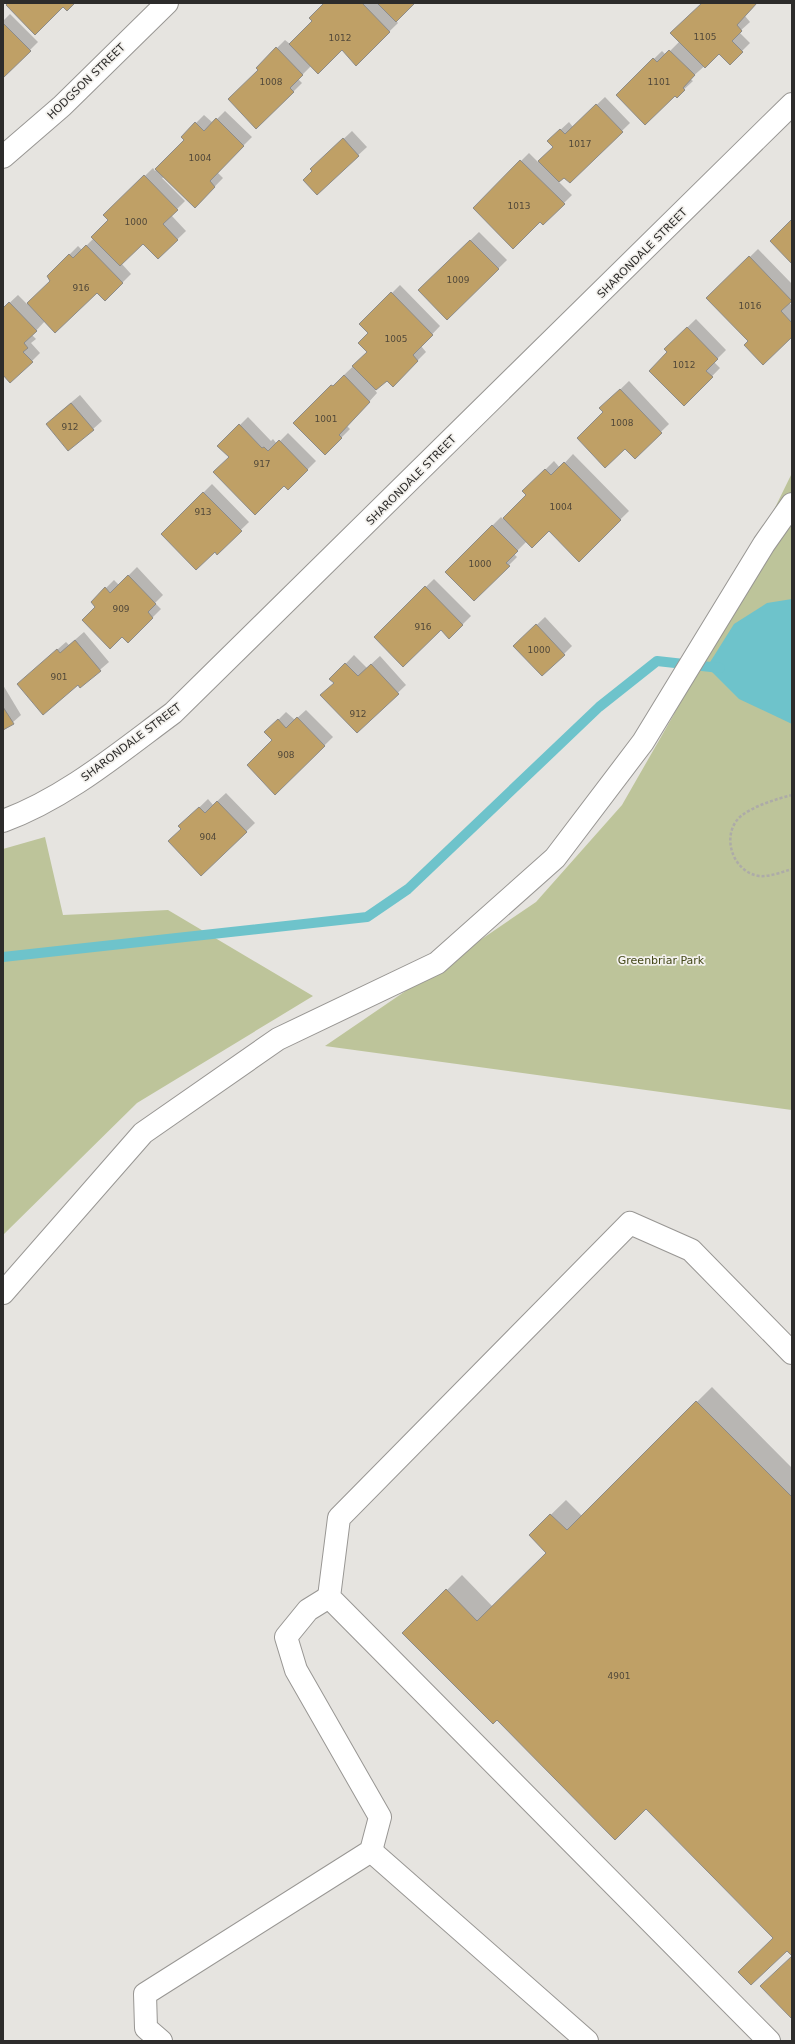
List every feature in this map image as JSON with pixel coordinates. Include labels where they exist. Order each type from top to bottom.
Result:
[{"type":"street","name":"HODGSON STREET","points":[[3,157],[62,106],[167,3]]},
{"type":"street","name":"SHARONDALE STREET","points":[[3,821],[25,813],[77,783],[173,713],[792,104]]},
{"type":"street","points":[[3,1293],[142,1133],[278,1039],[437,963],[555,858],[643,742],[764,544],[792,504]]},
{"type":"street","points":[[329,1597],[339,1518],[630,1223],[691,1250],[792,1353]]},
{"type":"street","points":[[161,2041],[146,2028],[145,1994],[371,1851],[380,1817],[296,1670],[286,1637],[308,1610],[329,1597]]},
{"type":"street","points":[[329,1597],[769,2041]]},
{"type":"street","points":[[371,1851],[587,2041]]},
{"type":"path","points":[[792,795],[749,811],[740,817],[730,836],[730,847],[734,858],[740,866],[759,876],[770,875],[792,869]]},
{"type":"green space","name":"Greenbriar Park","points":[[792,473],[792,1110],[325,1046],[536,902],[622,805],[673,716]]},
{"type":"green space","points":[[45,837],[63,915],[168,910],[313,996],[137,1103],[3,1235],[3,849]]},
{"type":"water","points":[[792,599],[792,724],[739,699],[707,667],[734,624],[767,603]]},
{"type":"building","points":[[8,3],[75,3],[67,11],[63,7],[35,35],[6,5]]},
{"type":"building","points":[[324,3],[362,3],[390,32],[356,66],[342,50],[318,74],[289,44],[312,21],[309,18]]},
{"type":"building","points":[[377,3],[415,3],[396,22]]},
{"type":"building","points":[[702,3],[757,3],[737,25],[742,31],[732,41],[743,52],[730,65],[719,54],[705,68],[670,33]]},
{"type":"building","points":[[3,23],[31,51],[3,78]]},
{"type":"building","points":[[276,47],[303,75],[290,88],[294,92],[256,129],[228,99],[258,70],[256,68]]},
{"type":"building","points":[[669,50],[695,75],[683,88],[685,90],[677,98],[675,96],[645,125],[616,95],[653,58],[657,62]]},
{"type":"building","points":[[596,104],[623,132],[570,183],[564,178],[559,182],[538,161],[553,147],[547,141],[560,129],[565,134]]},
{"type":"building","points":[[216,118],[244,146],[210,181],[215,187],[195,208],[155,169],[184,140],[181,137],[195,122],[204,131]]},
{"type":"building","points":[[343,138],[359,156],[317,195],[303,180],[312,171],[310,169]]},
{"type":"building","points":[[520,160],[565,204],[543,225],[540,222],[513,249],[473,208]]},
{"type":"building","points":[[144,175],[178,210],[163,224],[178,240],[158,259],[143,244],[120,266],[91,237],[108,220],[103,215]]},
{"type":"building","points":[[792,219],[792,264],[770,241]]},
{"type":"building","points":[[470,240],[499,269],[447,320],[418,290]]},
{"type":"building","points":[[86,245],[123,283],[105,301],[97,293],[55,333],[27,303],[50,281],[47,276],[69,254],[73,258]]},
{"type":"building","points":[[749,256],[792,301],[781,311],[792,323],[792,337],[763,365],[744,345],[748,341],[706,298]]},
{"type":"building","points":[[391,292],[433,335],[413,355],[418,361],[393,387],[387,381],[376,390],[352,366],[367,352],[358,343],[368,333],[359,324]]},
{"type":"building","points":[[9,302],[37,331],[24,343],[28,348],[23,352],[33,362],[10,383],[3,375],[3,308]]},
{"type":"building","points":[[687,327],[718,359],[706,371],[713,377],[684,406],[649,371],[667,352],[664,349]]},
{"type":"building","points":[[344,375],[370,402],[339,435],[342,438],[325,455],[293,423],[331,385],[333,386]]},
{"type":"building","points":[[620,389],[662,433],[635,459],[625,449],[605,468],[577,438],[603,412],[599,408]]},
{"type":"building","points":[[71,403],[94,430],[68,451],[46,424]]},
{"type":"building","points":[[239,424],[262,448],[264,447],[268,451],[279,440],[308,470],[288,490],[284,486],[255,515],[213,472],[229,457],[217,446]]},
{"type":"building","points":[[564,462],[621,520],[579,562],[549,531],[532,548],[503,518],[526,495],[522,491],[545,469],[551,475]]},
{"type":"building","points":[[203,492],[242,531],[217,555],[215,552],[196,570],[161,534]]},
{"type":"building","points":[[492,525],[518,551],[506,563],[510,566],[474,601],[445,572]]},
{"type":"building","points":[[128,575],[156,604],[148,612],[153,618],[128,643],[122,637],[110,649],[82,620],[95,607],[91,602],[105,587],[110,593]]},
{"type":"building","points":[[425,586],[463,625],[449,639],[441,630],[403,667],[374,637]]},
{"type":"building","points":[[536,624],[565,655],[542,676],[513,646]]},
{"type":"building","points":[[75,640],[101,671],[80,688],[78,685],[43,715],[17,684],[57,649],[60,653]]},
{"type":"building","points":[[345,663],[358,676],[371,664],[399,694],[357,733],[320,695],[334,683],[329,679]]},
{"type":"building","points":[[3,707],[14,724],[3,730]]},
{"type":"building","points":[[297,717],[325,746],[275,795],[247,765],[272,740],[264,732],[278,719],[286,728]]},
{"type":"building","points":[[217,801],[247,832],[201,876],[168,841],[181,829],[178,826],[199,807],[205,813]]},
{"type":"building","points":[[696,1401],[792,1497],[792,1956],[787,1951],[751,1985],[738,1972],[773,1938],[646,1809],[615,1840],[497,1720],[493,1724],[402,1633],[446,1589],[477,1621],[546,1553],[529,1535],[550,1514],[567,1530]]},
{"type":"building","points":[[792,1956],[792,2019],[760,1986]]},
{"type":"waterway","points":[[3,957],[367,917],[408,889],[599,707],[657,661],[720,668]]}]
